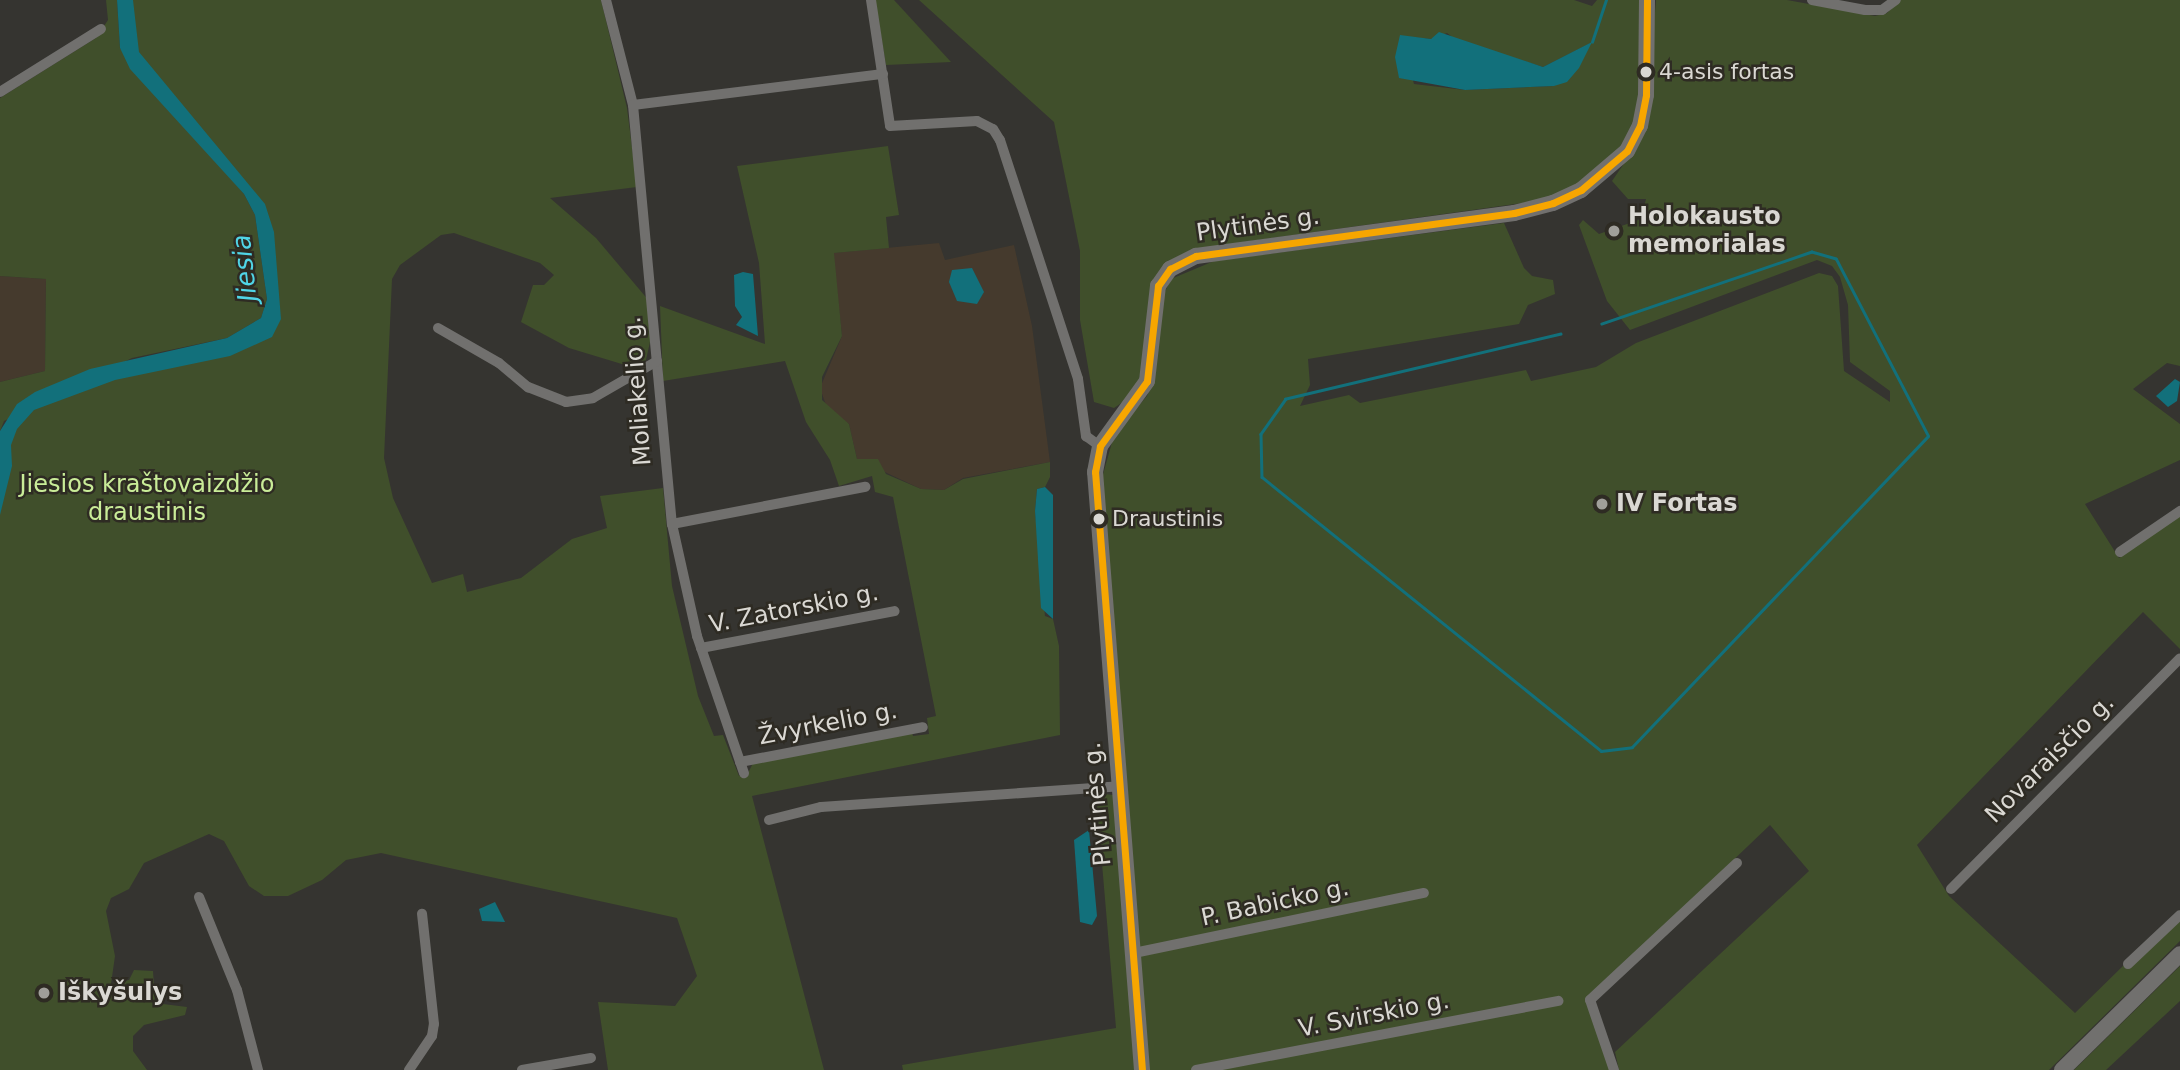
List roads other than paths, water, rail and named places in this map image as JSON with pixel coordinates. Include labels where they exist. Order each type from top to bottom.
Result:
[{"type":"main road","name":"Plytinės g.","points":[[1142,1070],[1095,487],[1100,446],[1143,390],[1154,299],[1161,280],[1177,263],[1196,256],[1539,208],[1581,190],[1627,151],[1644,111],[1647,0]]},
{"type":"main road","points":[[2062,1070],[2180,954]]},
{"type":"street","name":"Moliakelio g.","points":[[606,0],[633,105],[672,524],[701,648],[744,773]]},
{"type":"street","points":[[871,0],[890,125],[965,119],[993,130],[1005,152],[1046,292],[1078,379],[1086,436],[1100,446]]},
{"type":"street","points":[[1812,0],[1865,10],[1882,10],[1896,0]]},
{"type":"street","points":[[0,92],[101,29]]},
{"type":"street","points":[[633,105],[883,74]]},
{"type":"street","points":[[438,328],[499,363],[528,387],[566,402],[593,398],[657,362]]},
{"type":"street","points":[[672,524],[865,487]]},
{"type":"street","points":[[2120,552],[2180,511]]},
{"type":"street","name":"V. Zatorskio g.","points":[[701,648],[895,611]]},
{"type":"street","name":"Novaraisčio g.","points":[[1951,889],[2180,658]]},
{"type":"street","name":"Žvyrkelio g.","points":[[740,762],[923,727]]},
{"type":"street","points":[[769,820],[821,807],[1119,786]]},
{"type":"street","points":[[1614,1070],[1590,1000],[1737,863]]},
{"type":"street","name":"P. Babicko g.","points":[[1134,953],[1424,893]]},
{"type":"street","points":[[199,897],[237,990],[258,1070]]},
{"type":"street","points":[[409,1070],[432,1036],[434,1024],[422,914]]},
{"type":"street","points":[[2128,964],[2180,915]]},
{"type":"street","name":"V. Svirskio g.","points":[[1196,1070],[1559,1001]]},
{"type":"street","points":[[522,1070],[591,1058]]},
{"type":"water","points":[[117,0],[133,0],[139,52],[265,204],[274,232],[281,319],[272,337],[230,356],[115,380],[34,410],[17,429],[11,445],[12,466],[0,515],[0,431],[17,404],[35,392],[90,369],[227,338],[261,318],[267,299],[255,215],[244,194],[130,69],[120,48]]},
{"type":"water","points":[[1439,32],[1543,67],[1592,42],[1579,68],[1567,82],[1554,86],[1465,90],[1399,78],[1395,57],[1400,35],[1431,39]]},
{"type":"water","points":[[972,268],[984,292],[977,304],[957,301],[949,282],[952,270]]},
{"type":"water","points":[[743,272],[753,274],[758,336],[736,325],[742,317],[735,306],[734,275]]},
{"type":"water","points":[[2175,379],[2180,382],[2177,401],[2168,407],[2156,396]]},
{"type":"water","points":[[1045,487],[1053,495],[1053,619],[1041,608],[1035,511],[1037,489]]},
{"type":"water","points":[[1089,830],[1097,916],[1092,925],[1080,922],[1074,840]]},
{"type":"water","points":[[495,902],[505,922],[482,921],[479,909]]},
{"type":"waterway","points":[[1592,42],[1606,0]]},
{"type":"waterway","points":[[1561,334],[1286,399],[1261,434],[1262,477],[1601,751],[1632,747],[1928,436],[1836,259],[1812,252],[1602,324]]},
{"type":"place","name":"4-asis fortas","points":[[1646,72]]},
{"type":"place","name":"Holokausto memorialas","points":[[1614,231]]},
{"type":"place","name":"IV Fortas","points":[[1602,504]]},
{"type":"place","name":"Draustinis","points":[[1099,519]]},
{"type":"place","name":"Iškyšulys","points":[[44,993]]},
{"type":"water label","name":"Jiesia","points":[[245,268]]},
{"type":"park label","name":"Jiesios kraštovaizdžio draustinis","points":[[147,499]]}]
